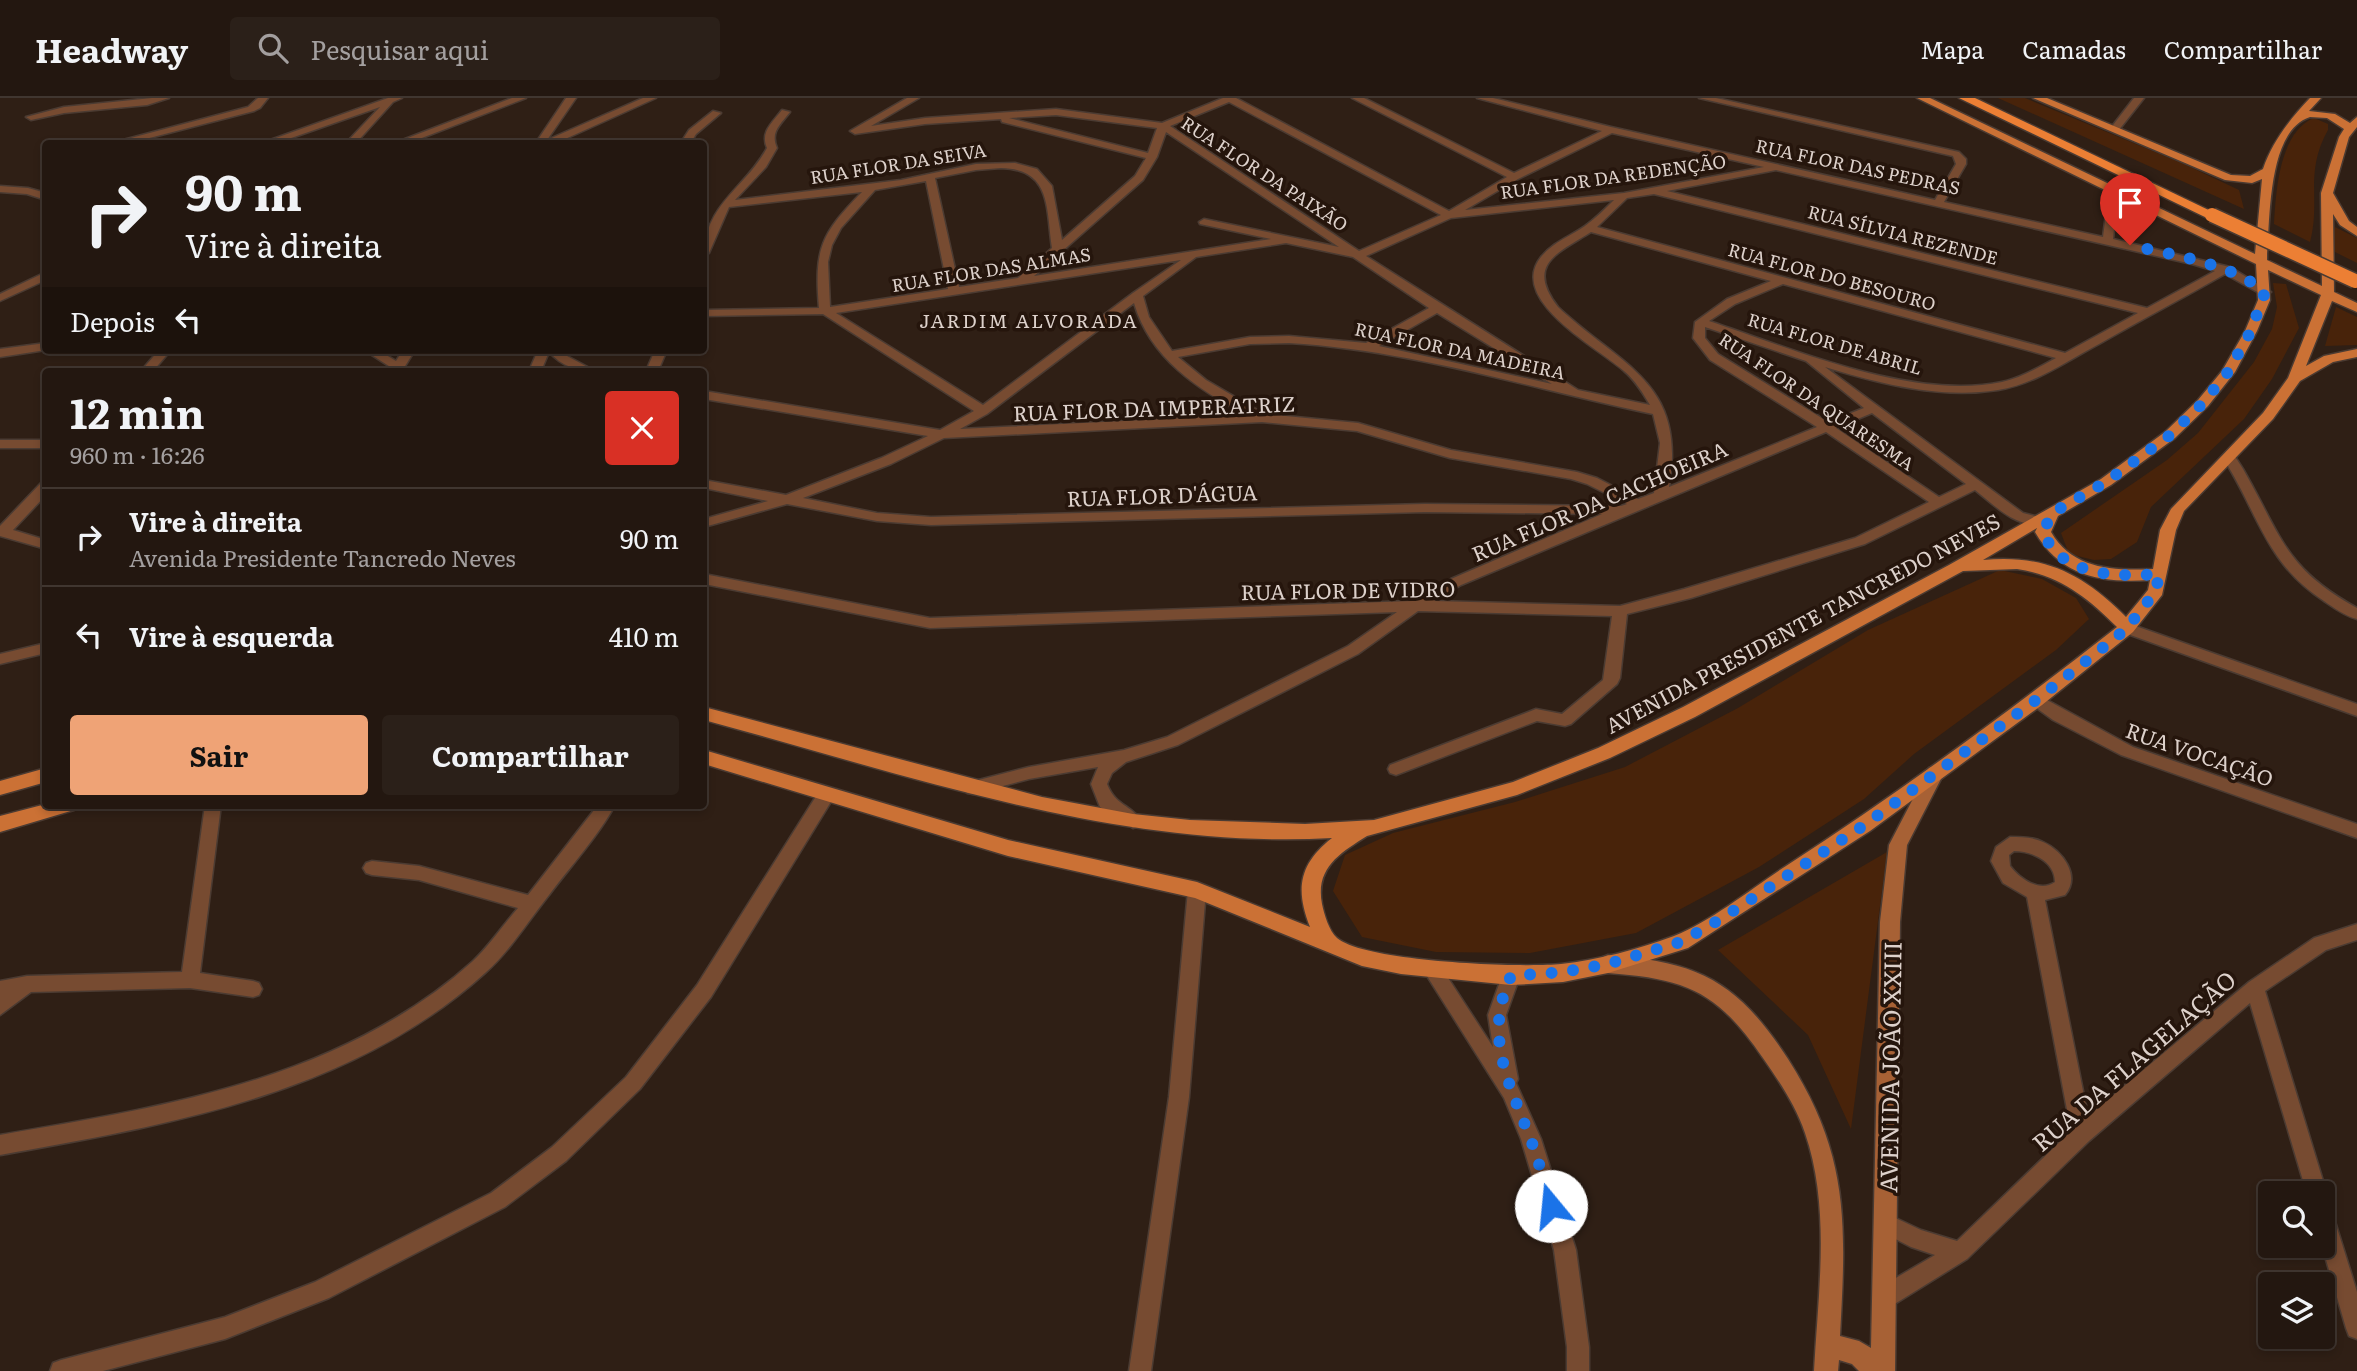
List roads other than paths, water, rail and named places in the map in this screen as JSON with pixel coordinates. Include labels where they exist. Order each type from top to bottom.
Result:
[{"type":"highway","points":[[1965,98],[2212,215],[2356,277]]},
{"type":"highway","points":[[1993,98],[2226,207],[2356,277]]},
{"type":"main road","points":[[1922,98],[2357,308]]},
{"type":"main road","points":[[2038,98],[2229,178],[2252,180],[2268,171],[2274,153],[2296,118],[2315,98],[2318,105],[2328,111],[2354,121]]},
{"type":"main road","points":[[2296,118],[2307,114],[2324,114],[2354,121]]},
{"type":"main road","points":[[707,758],[1008,848],[1197,890],[1362,957],[1433,970],[1511,976],[1563,972],[1608,964],[1681,942],[1863,826],[2036,700],[2127,628],[2156,591],[2168,530],[2178,509],[2268,416],[2295,378],[2328,294],[2327,193],[2335,162],[2354,121]]},
{"type":"main road","name":"AVENIDA PRESIDENTE TANCREDO NEVES","points":[[707,714],[973,788],[1133,821],[1190,828],[1305,832],[1374,828],[1517,788],[1604,753],[1689,712],[1955,569],[2026,522],[2052,513],[2106,482],[2170,435],[2203,403],[2228,372],[2264,300],[2262,263],[2268,171]]},
{"type":"main road","points":[[2327,193],[2344,223],[2357,232]]},
{"type":"main road","points":[[2295,378],[2329,359],[2357,353]]},
{"type":"main road","points":[[2052,513],[2043,532],[2047,541],[2063,558],[2105,574],[2159,574]]},
{"type":"main road","points":[[1955,569],[2010,562],[2058,573],[2097,596],[2127,628]]},
{"type":"main road","name":"AVENIDA JOÃO XXIII","points":[[1883,1371],[1890,922],[1903,833],[1935,773]]},
{"type":"main road","points":[[0,788],[42,776]]},
{"type":"main road","points":[[0,824],[54,809]]},
{"type":"main road","points":[[1331,946],[1316,923],[1312,907],[1310,888],[1314,869],[1330,848],[1360,832],[1374,828]]},
{"type":"main road","points":[[1608,964],[1653,967],[1690,976],[1727,998],[1757,1030],[1807,1109],[1819,1142],[1829,1193],[1826,1371]]},
{"type":"main road","points":[[1827,1345],[1859,1353],[1875,1371]]},
{"type":"street","points":[[31,117],[44,113],[118,107],[163,98]]},
{"type":"street","points":[[128,140],[251,109],[262,102],[263,98]]},
{"type":"street","points":[[407,140],[522,98]]},
{"type":"street","points":[[542,140],[571,98]]},
{"type":"street","points":[[554,140],[651,98]]},
{"type":"street","name":"RUA FLOR DA PAIXÃO","points":[[914,98],[855,131],[925,121],[1071,113],[1163,126],[1437,309],[1574,393]]},
{"type":"street","points":[[1019,283],[1139,178],[1152,158],[1163,126],[1229,98],[1449,215]]},
{"type":"street","points":[[1357,98],[1514,177]]},
{"type":"street","name":"RUA FLOR DAS PEDRAS","points":[[1485,98],[1611,130],[2108,240],[2226,269],[2246,278],[2265,292]]},
{"type":"street","points":[[1704,98],[1956,154],[1961,159],[1961,164],[1939,202]]},
{"type":"street","points":[[1733,104],[1755,98]]},
{"type":"street","points":[[2115,129],[2139,98]]},
{"type":"street","points":[[274,140],[392,99]]},
{"type":"street","points":[[353,140],[392,99]]},
{"type":"street","points":[[707,246],[725,204],[763,165],[772,148],[768,139],[770,131],[785,112]]},
{"type":"street","points":[[688,140],[697,127],[716,113]]},
{"type":"street","points":[[987,116],[1152,158]]},
{"type":"street","points":[[1203,222],[1282,241],[1359,255],[1449,215],[1514,177],[1611,130]]},
{"type":"street","name":"RUA FLOR DA SEIVA","points":[[725,204],[872,187],[999,164],[1031,169],[1038,173],[1046,186],[1058,249]]},
{"type":"street","name":"RUA FLOR DA REDENÇÃO","points":[[1449,215],[1624,196],[1781,167]]},
{"type":"street","points":[[930,178],[955,293]]},
{"type":"street","points":[[872,187],[842,221],[825,249],[825,311],[983,411]]},
{"type":"street","points":[[0,189],[28,191],[42,196]]},
{"type":"street","name":"RUA SÍLVIA REZENDE","points":[[1649,190],[2148,312]]},
{"type":"street","points":[[2108,240],[2114,191]]},
{"type":"street","points":[[1624,196],[1588,228],[1561,243],[1546,256],[1536,281],[1541,295],[1550,307],[1630,370],[1647,390],[1665,427],[1667,462],[1660,496]]},
{"type":"street","name":"RUA FLOR DO BESOURO","points":[[1588,228],[2066,357]]},
{"type":"street","name":"RUA FLOR DAS ALMAS","points":[[707,313],[825,311],[1282,241]]},
{"type":"street","points":[[707,522],[789,499],[886,461],[942,434],[983,411],[1137,295],[1196,255]]},
{"type":"street","name":"RUA FLOR DAS PEDRAS","points":[[2226,269],[2245,269],[2262,263]]},
{"type":"street","name":"RUA FLOR DE ABRIL","points":[[1701,322],[1801,355],[1906,384],[1940,390],[1999,387],[2019,381],[2066,357],[2226,269]]},
{"type":"street","points":[[0,298],[42,277]]},
{"type":"street","name":"RUA FLOR DA QUARESMA","points":[[1782,281],[1724,305],[1701,322],[1698,337],[1714,357],[1828,428],[1939,503]]},
{"type":"street","points":[[1137,295],[1147,325],[1169,356],[1222,398],[1262,418]]},
{"type":"street","points":[[1370,346],[1437,309]]},
{"type":"street","name":"RUA FLOR DA MADEIRA","points":[[1169,356],[1246,340],[1296,338],[1370,346],[1659,411]]},
{"type":"street","points":[[0,353],[42,347]]},
{"type":"street","points":[[150,368],[162,354]]},
{"type":"street","points":[[376,354],[396,368]]},
{"type":"street","points":[[558,354],[582,368]]},
{"type":"street","points":[[1801,355],[2026,522]]},
{"type":"street","name":"RUA FLOR DA IMPERATRIZ","points":[[707,395],[942,434],[1262,418],[1358,428],[1450,454],[1547,469],[1592,481],[1631,507]]},
{"type":"street","name":"RUA FLOR DA CACHOEIRA","points":[[973,788],[1029,773],[1124,756],[1172,741],[1353,650],[1415,606],[1456,582],[1874,408]]},
{"type":"street","points":[[0,444],[42,444]]},
{"type":"street","points":[[2229,458],[2244,479],[2277,549],[2301,577],[2333,601],[2357,614]]},
{"type":"street","name":"RUA FLOR D'ÁGUA","points":[[707,485],[877,517],[931,521],[1424,508],[1631,507]]},
{"type":"street","name":"RUA FLOR DE VIDRO","points":[[707,580],[930,623],[1415,606],[1620,611],[1860,541],[1975,485]]},
{"type":"street","points":[[42,490],[2,531],[42,544]]},
{"type":"street","points":[[1396,769],[1536,715],[1564,720],[1612,678],[1620,611]]},
{"type":"street","points":[[2127,628],[2357,710]]},
{"type":"street","points":[[0,659],[42,649]]},
{"type":"street","name":"RUA VOCAÇÃO","points":[[2036,700],[2127,751],[2357,831]]},
{"type":"street","name":"RUA FLOR DA CACHOEIRA","points":[[1124,756],[1105,769],[1098,784],[1106,802],[1133,821]]},
{"type":"street","points":[[61,1371],[225,1328],[321,1290],[498,1200],[559,1154],[633,1083],[704,991],[826,795]]},
{"type":"street","points":[[190,980],[212,809]]},
{"type":"street","points":[[0,1145],[122,1123],[255,1092],[354,1051],[432,1008],[481,966],[604,809]]},
{"type":"street","points":[[372,868],[419,873],[532,904]]},
{"type":"street","points":[[1140,1371],[1179,1097],[1197,890]]},
{"type":"street","points":[[2035,893],[2082,1134]]},
{"type":"street","name":"RUA DA FLAGELAÇÃO","points":[[1885,1297],[1960,1252],[2082,1134],[2255,988],[2320,944],[2357,932]]},
{"type":"street","points":[[1433,970],[1511,1092],[1531,1139],[1565,1250],[1578,1347],[1578,1371]]},
{"type":"street","points":[[1511,976],[1497,1015],[1499,1041],[1511,1092]]},
{"type":"street","points":[[0,989],[27,984],[190,980],[253,989]]},
{"type":"street","points":[[0,1007],[27,984]]},
{"type":"street","points":[[2255,988],[2313,1181]]},
{"type":"street","points":[[1887,1224],[1918,1240],[1960,1252]]},
{"type":"street","points":[[2335,1255],[2357,1328]]},
{"type":"district","name":"JARDIM ALVORADA","points":[[1029,320]]}]
